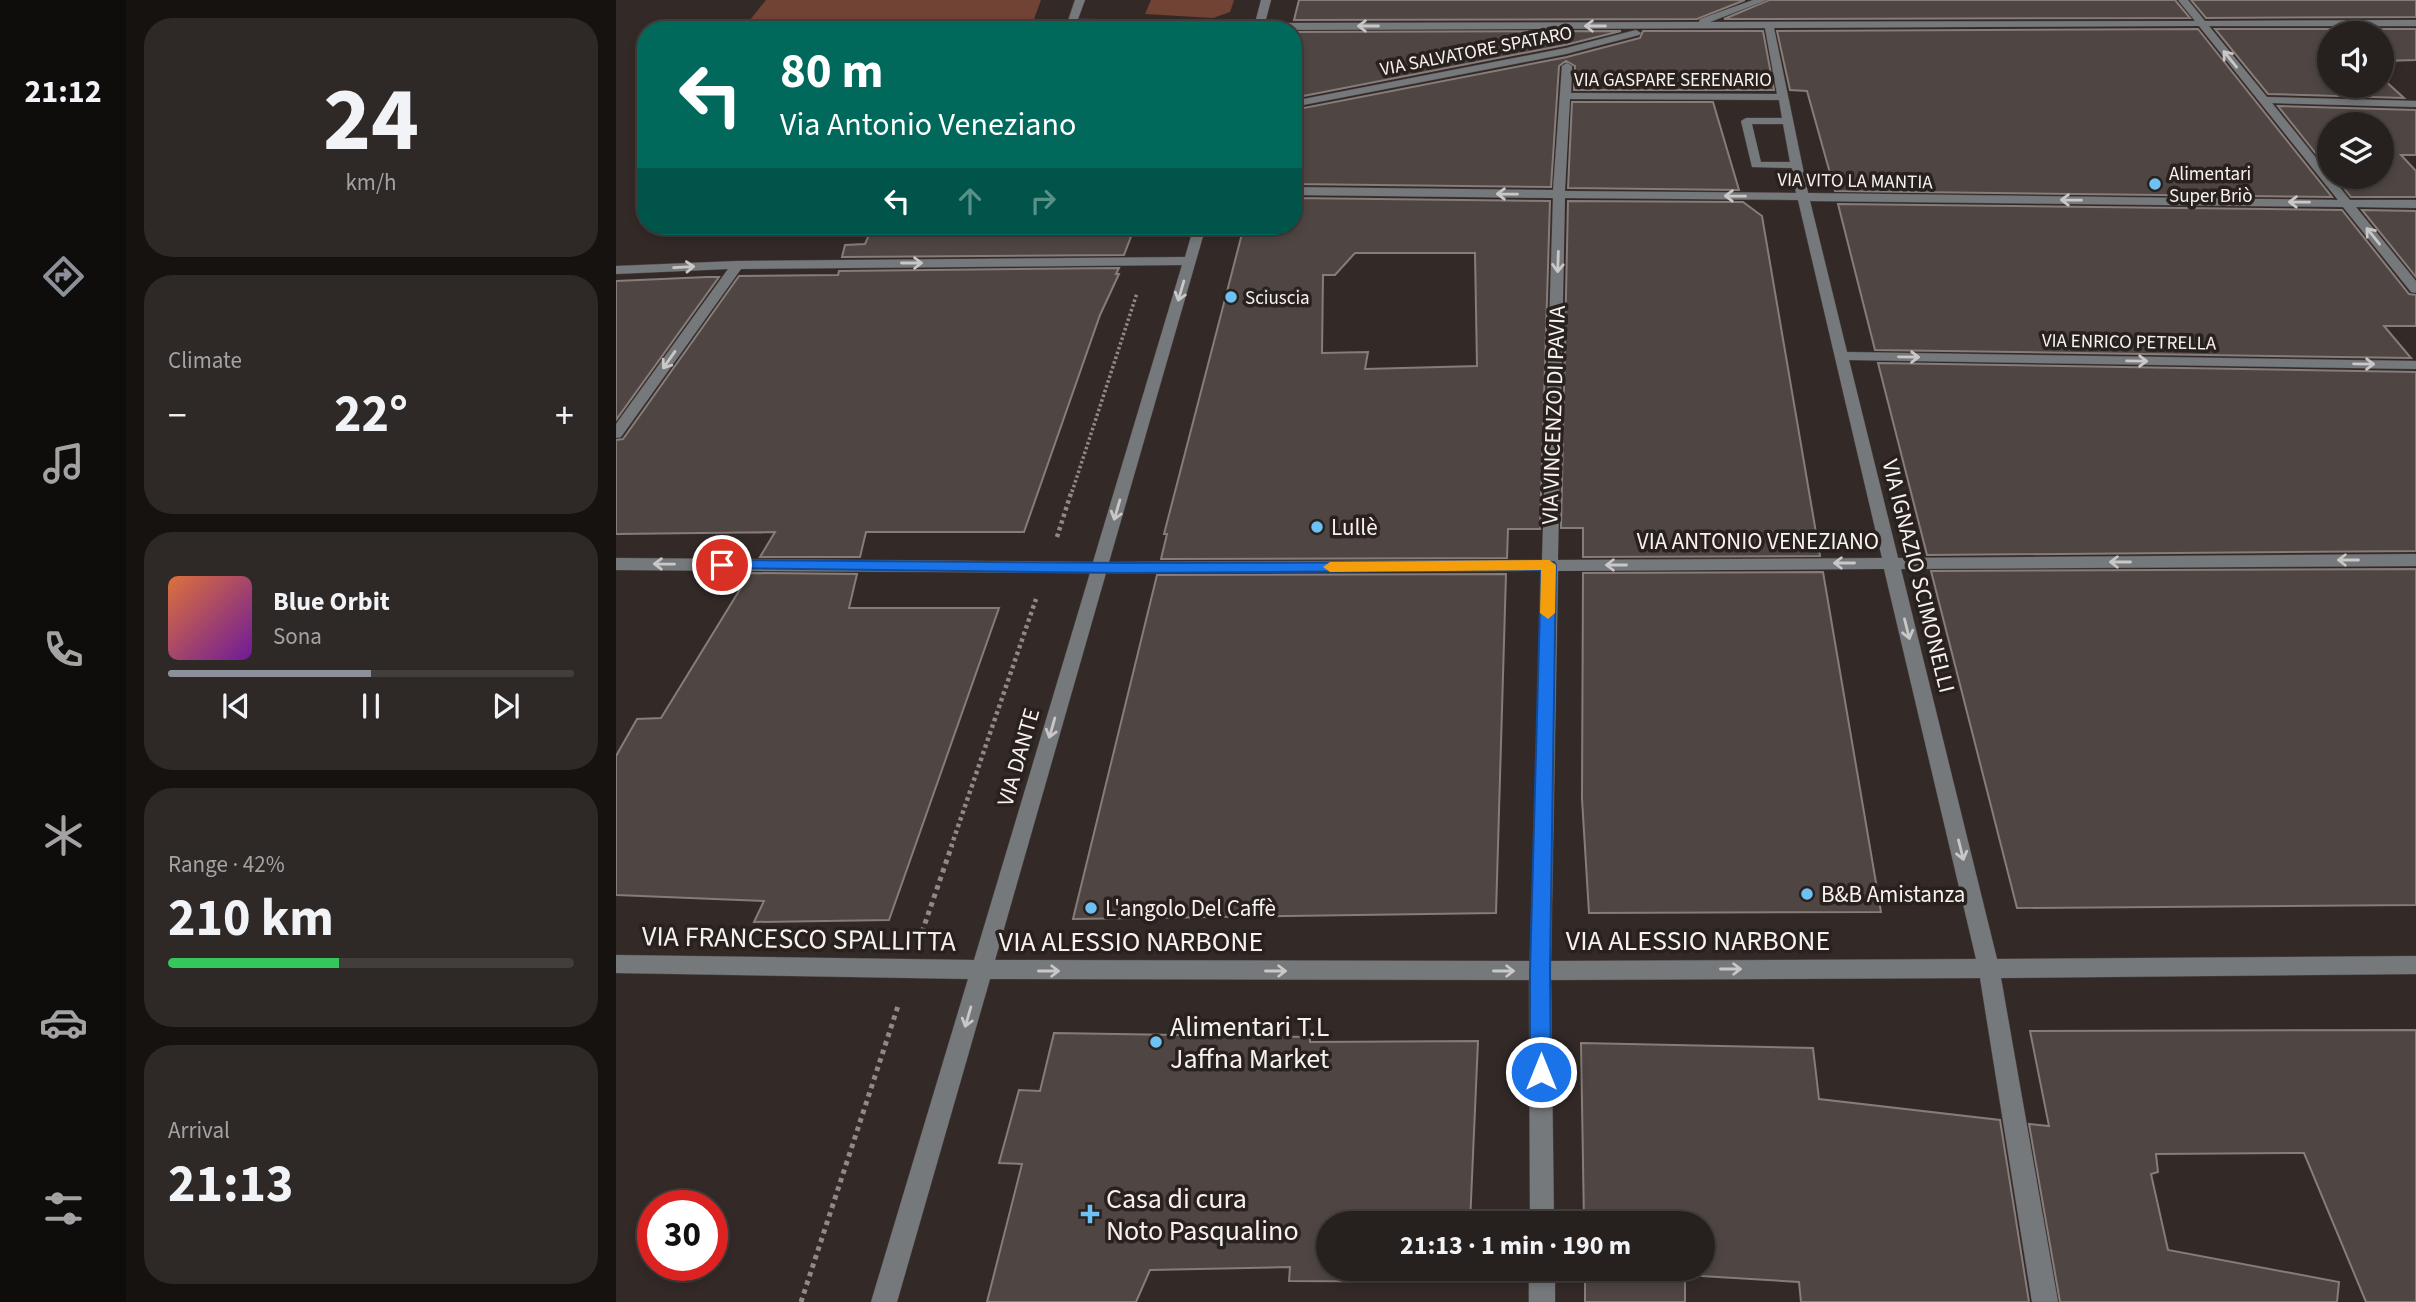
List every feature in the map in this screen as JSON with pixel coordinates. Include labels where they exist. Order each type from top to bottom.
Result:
[{"type":"street","points":[[1073,21],[1080,0]]},
{"type":"street","points":[[1260,21],[1266,0]]},
{"type":"street","points":[[1691,25],[1762,0]]},
{"type":"street","points":[[2183,0],[2416,289]]},
{"type":"street","points":[[1302,28],[2416,23]]},
{"type":"street","name":"VIA IGNAZIO SCIMONELLI","points":[[1769,25],[1803,197],[1989,968],[2045,1302]]},
{"type":"street","name":"VIA SALVATORE SPATARO","points":[[1302,102],[1566,51],[1664,26]]},
{"type":"street","name":"VIA VINCENZO DI PAVIA","points":[[1542,1211],[1540,971],[1559,194],[1567,66]]},
{"type":"street","name":"VIA GASPARE SERENARIO","points":[[1564,96],[1782,97]]},
{"type":"street","points":[[2264,100],[2416,104]]},
{"type":"street","points":[[1787,121],[1746,121],[1756,164],[1796,165]]},
{"type":"street","name":"VIA VITO LA MANTIA","points":[[1302,191],[2416,204]]},
{"type":"street","name":"VIA DANTE","points":[[884,1302],[1197,235]]},
{"type":"street","points":[[616,270],[737,265],[1190,261]]},
{"type":"street","points":[[616,434],[737,265]]},
{"type":"street","name":"VIA ENRICO PETRELLA","points":[[1841,356],[2416,365]]},
{"type":"street","name":"VIA ANTONIO VENEZIANO","points":[[616,564],[1100,568],[2416,560]]},
{"type":"street","name":"VIA FRANCESCO SPALLITTA","points":[[616,964],[980,971]]},
{"type":"street","name":"VIA ALESSIO NARBONE","points":[[980,971],[1540,971],[2416,965]]},
{"type":"street","points":[[1542,1281],[1542,1302]]},
{"type":"path","points":[[801,1302],[909,970],[1148,261]]},
{"type":"shaded area","points":[[766,0],[1041,0],[1033,21],[749,21]]},
{"type":"shaded area","points":[[1151,0],[1234,0],[1230,12],[1213,18],[1145,14]]},
{"type":"building","points":[[1299,0],[1745,0],[1697,19],[1294,20]]},
{"type":"building","points":[[1769,0],[2175,0],[2190,18],[1724,19]]},
{"type":"building","points":[[2191,0],[2416,0],[2416,17],[2206,18]]},
{"type":"building","points":[[2198,29],[2317,178],[2317,189],[2326,189],[2332,197],[1835,191],[1807,91],[1790,90],[1777,31]]},
{"type":"building","points":[[2215,29],[2317,29],[2317,95],[2268,94]]},
{"type":"building","points":[[2394,29],[2416,29],[2416,60],[2394,61]]},
{"type":"building","points":[[1621,31],[1565,45],[1302,96],[1302,32]]},
{"type":"building","points":[[1643,31],[1763,31],[1774,90],[1574,90],[1575,66],[1566,61],[1559,66],[1551,187],[1302,184],[1302,108],[1567,57],[1640,38]]},
{"type":"building","points":[[2394,89],[2404,98],[2394,98]]},
{"type":"building","points":[[1572,102],[1713,102],[1739,190],[1568,188]]},
{"type":"building","points":[[2278,106],[2416,110],[2416,155],[2401,155],[2416,171],[2416,197],[2351,197],[2345,189],[2394,189],[2394,112],[2317,112],[2317,155]]},
{"type":"building","points":[[1302,198],[1550,201],[1540,529],[1508,529],[1507,558],[1161,559],[1167,534],[1164,534],[1242,235],[1302,235]],"holes":[[[1355,253],[1475,253],[1477,366],[1365,369],[1368,352],[1322,353],[1323,275],[1335,275]]]},
{"type":"building","points":[[1568,201],[1743,202],[1762,216],[1820,556],[1583,557],[1583,528],[1561,528]]},
{"type":"building","points":[[1838,204],[2342,210],[2409,294],[2416,295],[2416,326],[2384,326],[2411,358],[1875,350]]},
{"type":"building","points":[[2362,210],[2416,211],[2416,277]]},
{"type":"building","points":[[869,235],[1132,235],[1124,255],[842,257],[845,245],[865,244]]},
{"type":"building","points":[[1119,268],[1024,532],[866,532],[860,557],[760,557],[775,532],[616,534],[616,440],[623,439],[739,276],[838,275],[839,271]]},
{"type":"building","points":[[719,277],[616,420],[616,281]]},
{"type":"building","points":[[1878,363],[2416,372],[2416,551],[1927,555]]},
{"type":"building","points":[[2416,569],[2416,905],[2017,908],[1931,571]]},
{"type":"building","points":[[1823,572],[1881,912],[1589,913],[1582,799],[1583,573]]},
{"type":"building","points":[[750,573],[857,574],[849,608],[999,608],[889,920],[754,922],[764,901],[616,895],[616,756],[637,719],[661,718]]},
{"type":"building","points":[[1506,574],[1496,913],[1073,919],[1157,575]]},
{"type":"building","points":[[2416,1030],[2416,1302],[2366,1302],[2304,1153],[2156,1154],[2158,1172],[2151,1174],[2168,1250],[2339,1282],[2337,1302],[2060,1302],[2029,1124],[2049,1126],[2030,1031]]},
{"type":"building","points":[[1054,1033],[1310,1037],[1310,1042],[1478,1041],[1471,1211],[1316,1211],[1316,1281],[1467,1282],[1289,1281],[1290,1267],[1150,1270],[1136,1302],[987,1302],[1022,1164],[999,1163],[1019,1090],[1040,1091]]},
{"type":"building","points":[[1581,1043],[1813,1048],[1819,1099],[2000,1120],[2029,1302],[1801,1302],[1799,1282],[1715,1277],[1715,1211],[1584,1211]]},
{"type":"building","points":[[1585,1281],[1685,1281],[1685,1302],[1585,1302]]},
{"type":"slow traffic","points":[[1330,567],[1549,565],[1548,613]]},
{"type":"place","name":"Alimentari Super Briò","points":[[2155,184]]},
{"type":"place","name":"Sciuscia","points":[[1231,297]]},
{"type":"place","name":"Lullè","points":[[1317,527]]},
{"type":"place","name":"B&B Amistanza","points":[[1807,894]]},
{"type":"place","name":"L'angolo Del Caffè","points":[[1091,908]]},
{"type":"place","name":"Alimentari T.L Jaffna Market","points":[[1156,1042]]},
{"type":"place","name":"Casa di cura Noto Pasqualino","points":[[1090,1214]]},
{"type":"route","points":[[722,565],[1124,568],[1549,565],[1540,971],[1541,1072]]}]
